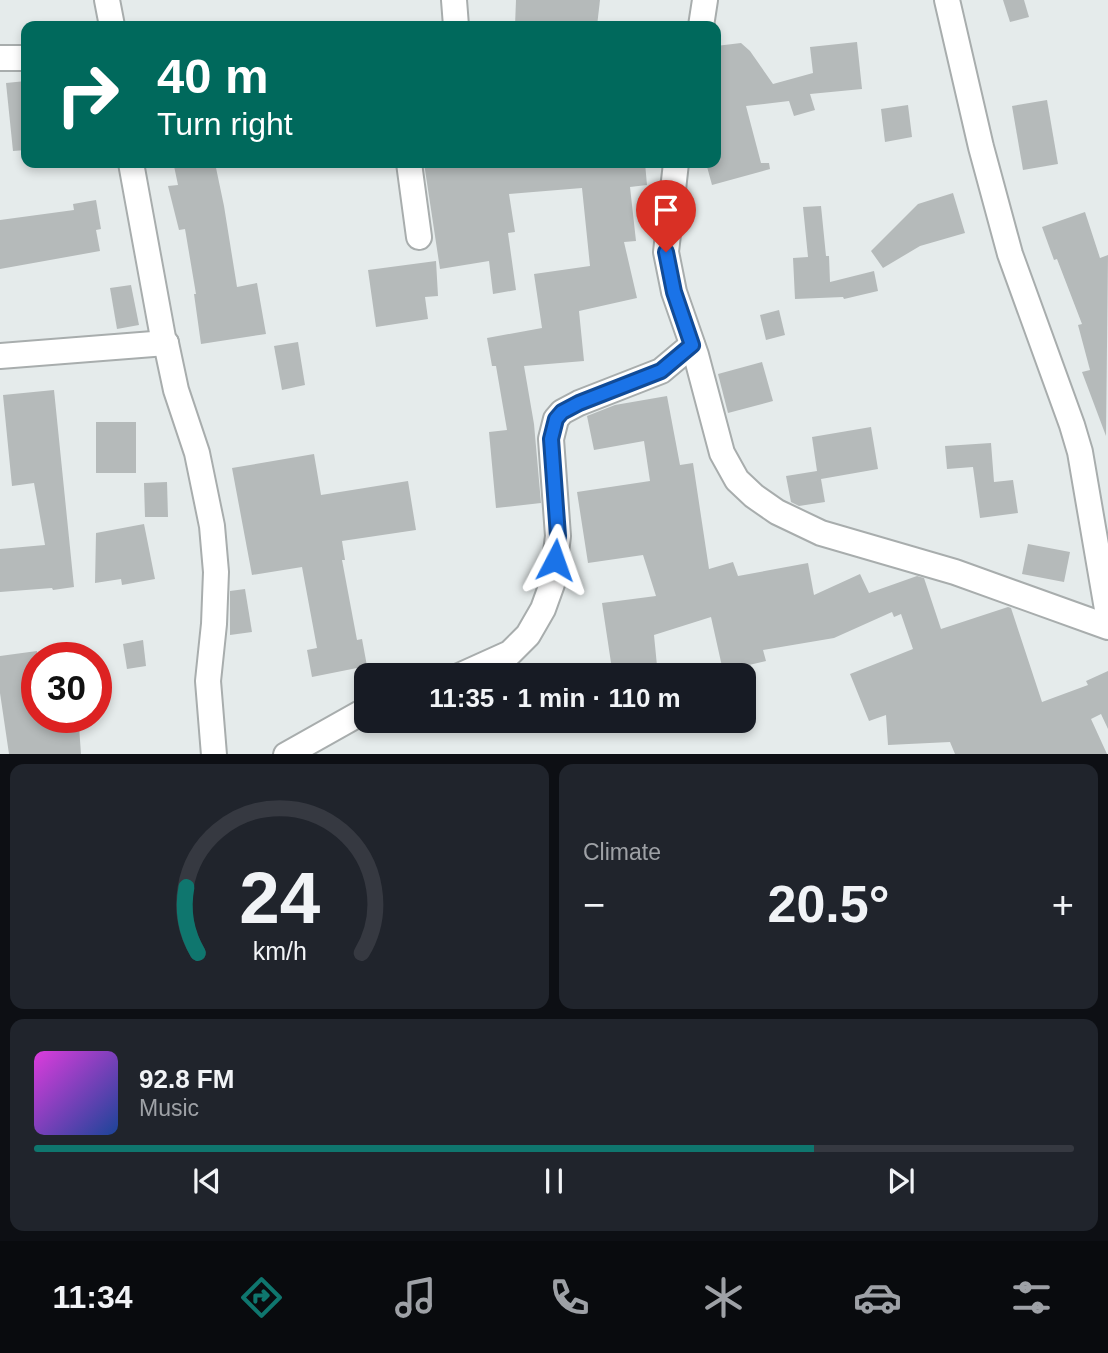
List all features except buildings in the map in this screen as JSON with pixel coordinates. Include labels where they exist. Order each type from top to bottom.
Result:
[{"type":"street","points":[[454,0],[456,21]]},
{"type":"street","points":[[703,21],[705,0]]},
{"type":"street","points":[[947,0],[981,147],[1010,254],[1080,452],[1108,615]]},
{"type":"street","points":[[107,1],[110,21]]},
{"type":"street","points":[[0,58],[21,58]]},
{"type":"street","points":[[132,168],[164,343],[197,453],[212,526],[216,572],[208,681],[214,754]]},
{"type":"street","points":[[410,168],[419,237]]},
{"type":"street","points":[[675,168],[666,252],[674,292],[692,345],[722,453],[737,480],[777,512],[821,533],[955,572],[1108,627]]},
{"type":"street","points":[[0,356],[166,344]]},
{"type":"street","points":[[488,663],[510,653],[528,635],[543,609],[552,584],[558,536],[551,439],[556,419],[562,412],[579,403],[661,371],[692,345]]},
{"type":"street","points":[[286,754],[354,717]]},
{"type":"route","points":[[555,560],[558,536],[551,439],[556,419],[562,412],[579,403],[661,371],[692,345],[674,292],[666,252]]}]
